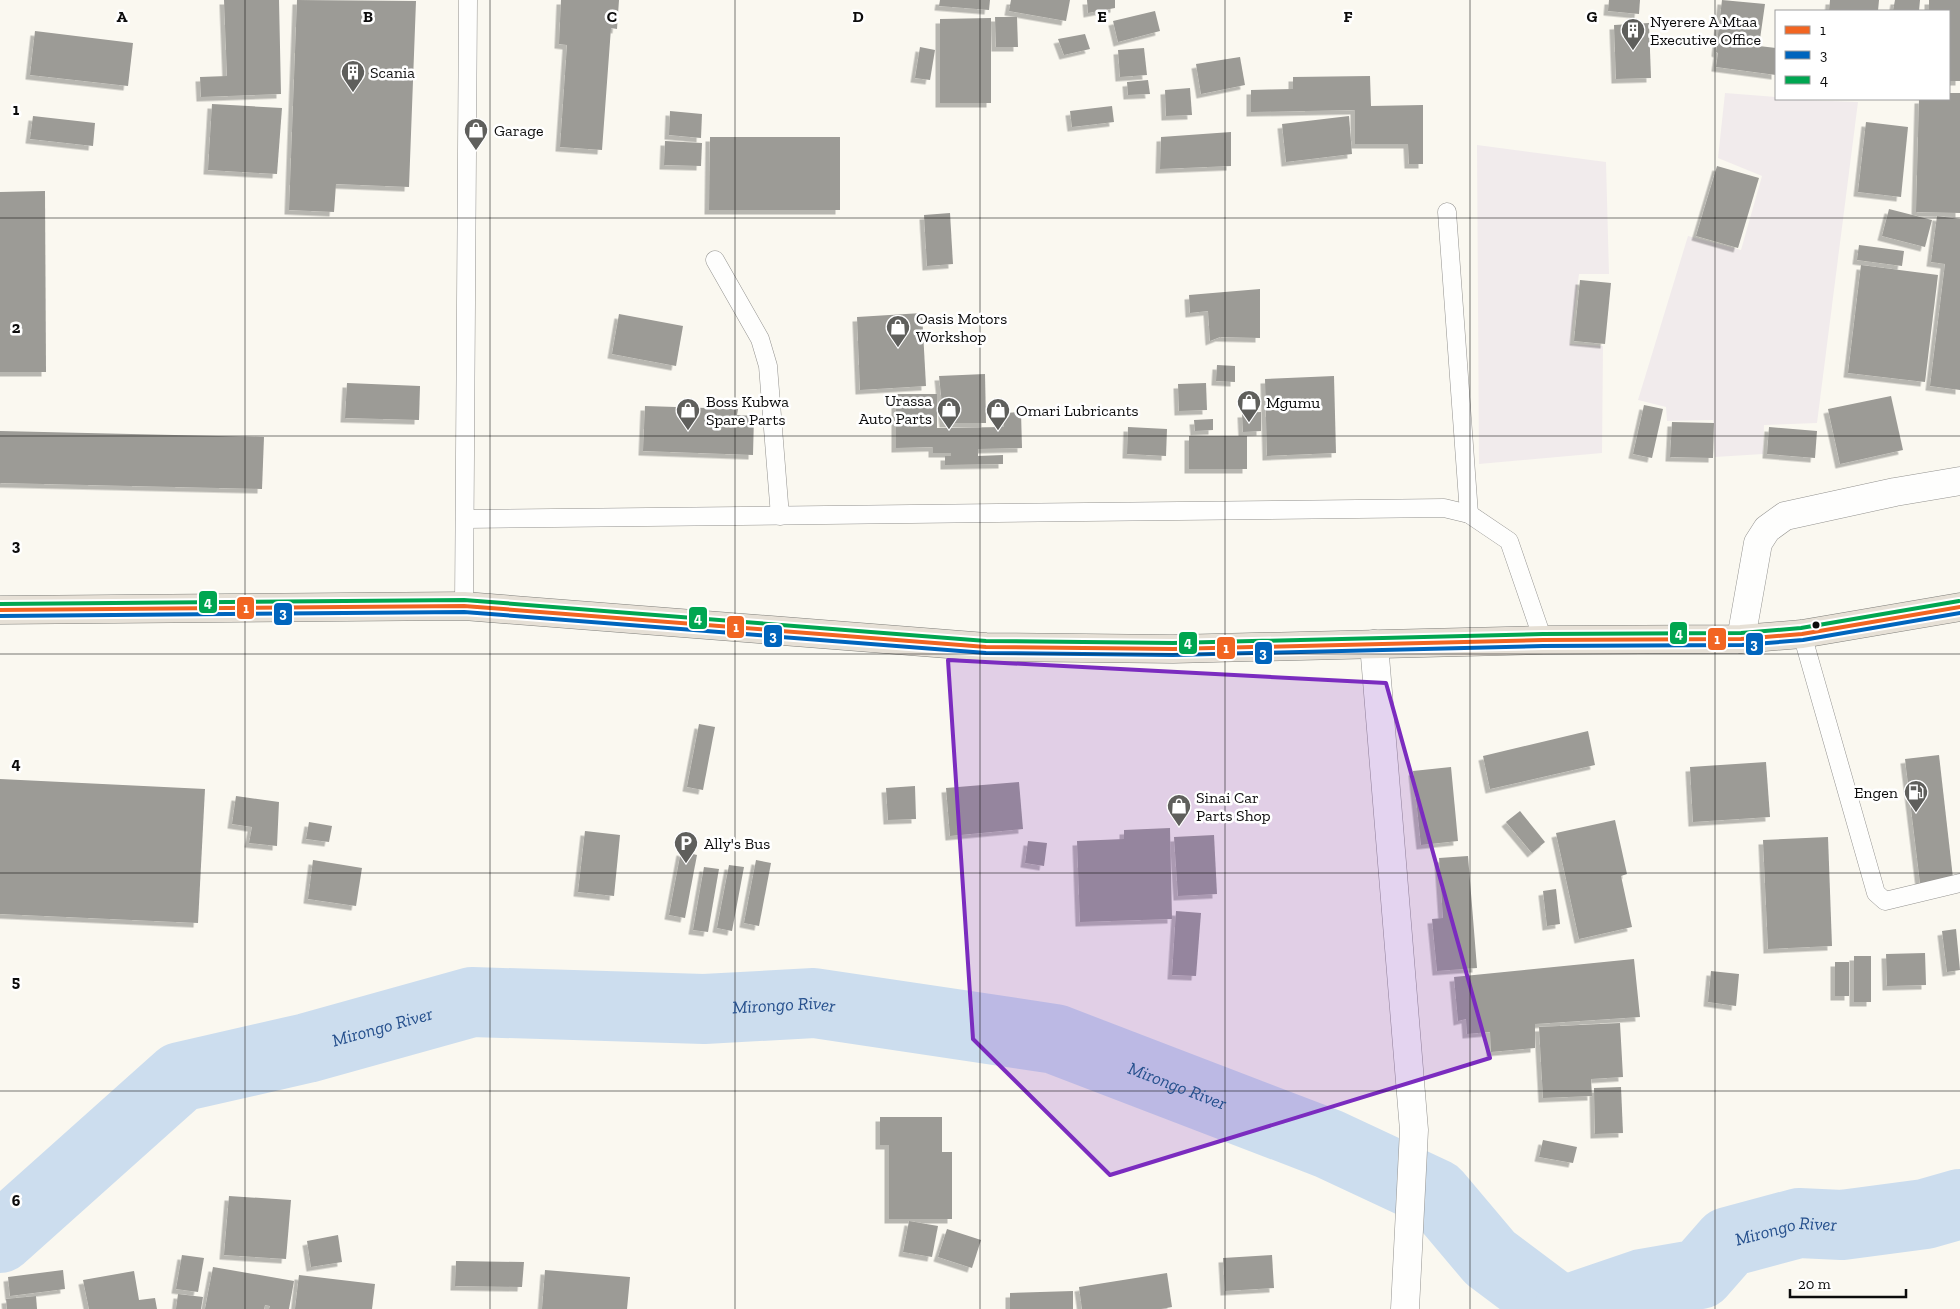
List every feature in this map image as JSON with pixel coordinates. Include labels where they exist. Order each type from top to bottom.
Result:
[{"type":"highway","points":[[0,610],[464,606],[986,647],[1173,649],[1543,640],[1741,639],[1802,634],[1960,607]]},
{"type":"street","points":[[1741,639],[1758,543],[1767,529],[1785,516],[1894,492],[1960,481]]},
{"type":"street","points":[[1374,644],[1414,1130],[1405,1309]]},
{"type":"lane","points":[[464,606],[468,0]]},
{"type":"lane","points":[[1447,212],[1469,514]]},
{"type":"lane","points":[[715,260],[760,339],[768,366],[780,516]]},
{"type":"lane","points":[[465,520],[1444,508],[1469,514],[1509,541],[1543,640]]},
{"type":"lane","points":[[1802,634],[1876,893],[1885,901],[1960,883]]},
{"type":"highlighted area","points":[[948,660],[1386,683],[1490,1058],[1110,1175],[973,1039]]},
{"type":"shaded area","points":[[1725,93],[1775,97],[1775,100],[1858,102],[1817,423],[1764,425],[1763,454],[1715,457],[1713,420],[1667,421],[1666,407],[1638,400],[1688,236],[1741,250],[1762,176],[1718,158]]},
{"type":"shaded area","points":[[1477,145],[1606,162],[1609,274],[1579,274],[1570,344],[1603,346],[1602,453],[1479,464]]},
{"type":"building","points":[[224,0],[279,0],[281,94],[201,97],[200,77],[227,76]]},
{"type":"building","name":"Scania","points":[[297,0],[416,1],[409,187],[336,184],[334,212],[289,210]]},
{"type":"building","points":[[561,0],[619,0],[617,29],[611,28],[602,150],[560,147],[567,45],[559,44]]},
{"type":"building","points":[[940,0],[990,0],[989,10],[939,6]]},
{"type":"building","points":[[1011,0],[1070,0],[1066,21],[1009,11]]},
{"type":"building","points":[[1087,0],[1115,0],[1115,8],[1088,13]]},
{"type":"building","name":"Nyerere A Mtaa Executive Office","points":[[1609,0],[1640,0],[1639,14],[1608,11]]},
{"type":"building","points":[[1722,0],[1765,4],[1759,46],[1775,48],[1775,75],[1716,67],[1718,53],[1716,52]]},
{"type":"building","points":[[1830,0],[1879,0],[1878,10],[1829,10]]},
{"type":"building","points":[[1895,0],[1920,0],[1919,10],[1893,10]]},
{"type":"building","points":[[1929,0],[1960,0],[1960,81],[1950,81],[1950,10],[1929,10]]},
{"type":"building","points":[[1155,11],[1160,31],[1118,42],[1113,21]]},
{"type":"building","points":[[995,17],[1017,17],[1018,47],[996,47]]},
{"type":"building","points":[[991,18],[991,103],[940,103],[940,19]]},
{"type":"building","name":"Nyerere A Mtaa Executive Office","points":[[1649,23],[1651,78],[1616,79],[1614,25]]},
{"type":"building","points":[[35,31],[133,43],[128,86],[30,75]]},
{"type":"building","points":[[1085,34],[1090,49],[1064,55],[1058,39]]},
{"type":"building","points":[[920,47],[935,50],[930,80],[915,78]]},
{"type":"building","points":[[1144,48],[1147,75],[1120,77],[1118,50]]},
{"type":"building","points":[[1240,57],[1245,85],[1201,94],[1196,64]]},
{"type":"building","points":[[1370,76],[1371,106],[1423,105],[1423,164],[1409,164],[1408,144],[1355,144],[1355,110],[1251,112],[1251,90],[1293,89],[1293,77]]},
{"type":"building","points":[[1148,80],[1150,94],[1128,95],[1127,82]]},
{"type":"building","points":[[1190,88],[1192,115],[1166,116],[1165,90]]},
{"type":"building","points":[[1950,93],[1960,93],[1960,213],[1916,212],[1919,100],[1950,100]]},
{"type":"building","points":[[212,104],[282,108],[277,174],[208,170]]},
{"type":"building","points":[[1112,106],[1114,122],[1072,127],[1070,111]]},
{"type":"building","points":[[670,111],[702,114],[701,138],[669,135]]},
{"type":"building","points":[[33,116],[95,123],[93,146],[30,139]]},
{"type":"building","points":[[1349,116],[1352,154],[1286,162],[1282,124]]},
{"type":"building","points":[[1866,122],[1908,127],[1901,197],[1858,192]]},
{"type":"building","points":[[1231,132],[1231,166],[1160,169],[1161,137]]},
{"type":"building","points":[[710,137],[840,137],[840,210],[709,210]]},
{"type":"building","points":[[665,141],[702,143],[701,166],[664,165]]},
{"type":"building","points":[[1717,166],[1759,178],[1738,248],[1696,236]]},
{"type":"building","points":[[45,191],[46,372],[0,372],[0,192]]},
{"type":"building","points":[[1889,209],[1932,220],[1925,247],[1882,236]]},
{"type":"building","points":[[950,213],[953,264],[927,266],[924,215]]},
{"type":"building","points":[[1937,216],[1960,219],[1960,390],[1930,386],[1945,264],[1931,262]]},
{"type":"building","points":[[1859,245],[1904,251],[1902,266],[1857,260]]},
{"type":"building","points":[[1861,265],[1938,275],[1925,382],[1848,373]]},
{"type":"building","points":[[1580,280],[1611,283],[1605,344],[1574,341]]},
{"type":"building","points":[[1260,289],[1260,338],[1220,337],[1210,341],[1208,311],[1190,313],[1189,295]]},
{"type":"building","points":[[922,313],[926,386],[860,390],[857,317]]},
{"type":"building","points":[[619,314],[683,326],[676,366],[612,354]]},
{"type":"building","points":[[1217,365],[1235,366],[1235,382],[1216,381]]},
{"type":"building","points":[[985,374],[986,423],[944,423],[939,376]]},
{"type":"building","points":[[1334,376],[1336,453],[1267,456],[1265,379]]},
{"type":"building","points":[[347,383],[420,386],[419,420],[345,418]]},
{"type":"building","points":[[1206,383],[1207,410],[1179,411],[1178,384]]},
{"type":"building","points":[[896,394],[937,394],[937,428],[1004,427],[1004,413],[1021,412],[1022,448],[978,449],[978,456],[1003,455],[1003,464],[945,465],[945,456],[951,456],[951,453],[933,453],[933,447],[896,448]]},
{"type":"building","points":[[1891,396],[1903,450],[1840,464],[1828,409]]},
{"type":"building","points":[[1644,405],[1663,409],[1652,458],[1633,454]]},
{"type":"building","points":[[645,406],[738,409],[737,415],[754,416],[753,455],[643,451]]},
{"type":"building","points":[[1261,412],[1261,431],[1243,432],[1242,413]]},
{"type":"building","points":[[1213,419],[1213,430],[1195,431],[1194,420]]},
{"type":"building","points":[[1672,422],[1714,423],[1713,458],[1670,457]]},
{"type":"building","points":[[1128,427],[1167,429],[1166,456],[1127,454]]},
{"type":"building","points":[[1769,427],[1817,431],[1815,458],[1767,454]]},
{"type":"building","points":[[0,431],[264,437],[262,489],[0,483]]},
{"type":"building","points":[[1189,436],[1247,436],[1247,469],[1189,469]]},
{"type":"building","points":[[699,724],[715,727],[703,790],[687,787]]},
{"type":"building","points":[[1588,731],[1595,765],[1490,789],[1483,756]]},
{"type":"building","points":[[1939,755],[1953,878],[1920,883],[1905,759]]},
{"type":"building","points":[[1766,762],[1770,817],[1693,822],[1690,767]]},
{"type":"building","points":[[1451,767],[1458,841],[1421,845],[1413,771]]},
{"type":"building","points":[[0,779],[205,789],[198,923],[0,914]]},
{"type":"building","points":[[1019,782],[1023,829],[950,836],[946,788]]},
{"type":"building","points":[[915,786],[916,819],[888,820],[886,788]]},
{"type":"building","points":[[236,796],[279,802],[277,846],[249,843],[252,827],[232,824]]},
{"type":"building","points":[[1520,811],[1545,842],[1532,853],[1506,822]]},
{"type":"building","points":[[1615,820],[1627,874],[1621,876],[1632,927],[1579,939],[1556,833]]},
{"type":"building","points":[[309,822],[332,826],[329,842],[306,839]]},
{"type":"building","points":[[1170,828],[1172,919],[1080,922],[1077,841],[1124,839],[1124,830]]},
{"type":"building","points":[[585,831],[620,835],[614,896],[578,892]]},
{"type":"building","points":[[1214,835],[1217,894],[1178,896],[1174,837]]},
{"type":"building","points":[[1828,837],[1832,946],[1768,949],[1763,840]]},
{"type":"building","points":[[1028,841],[1047,843],[1044,866],[1025,863]]},
{"type":"building","points":[[681,851],[697,855],[685,918],[669,915]]},
{"type":"building","points":[[1468,856],[1477,968],[1437,971],[1432,919],[1443,918],[1439,858]]},
{"type":"building","points":[[313,860],[362,868],[356,906],[308,899]]},
{"type":"building","points":[[756,860],[771,863],[759,926],[744,923]]},
{"type":"building","points":[[729,865],[744,867],[732,931],[717,928]]},
{"type":"building","points":[[704,867],[719,869],[708,932],[693,930]]},
{"type":"building","points":[[1556,889],[1560,924],[1547,926],[1543,891]]},
{"type":"building","points":[[1176,911],[1201,913],[1196,976],[1172,975]]},
{"type":"building","points":[[1956,929],[1960,970],[1947,972],[1942,931]]},
{"type":"building","points":[[1925,953],[1926,985],[1887,986],[1886,954]]},
{"type":"building","points":[[1854,956],[1871,956],[1871,1002],[1854,1002]]},
{"type":"building","points":[[1634,959],[1640,1017],[1535,1024],[1535,1048],[1491,1052],[1490,1032],[1467,1034],[1466,1019],[1458,1021],[1454,977]]},
{"type":"building","points":[[1835,962],[1849,962],[1849,996],[1835,996]]},
{"type":"building","points":[[1711,971],[1739,974],[1736,1006],[1708,1002]]},
{"type":"building","points":[[1620,1023],[1623,1077],[1591,1079],[1592,1096],[1543,1098],[1539,1027]]},
{"type":"building","points":[[1621,1087],[1623,1133],[1595,1134],[1594,1088]]},
{"type":"building","points":[[880,1117],[942,1117],[942,1152],[952,1152],[952,1219],[889,1219],[889,1145],[880,1145]]},
{"type":"building","points":[[1543,1140],[1577,1147],[1573,1163],[1539,1157]]},
{"type":"building","points":[[229,1196],[291,1200],[286,1259],[224,1255]]},
{"type":"building","points":[[909,1221],[938,1226],[932,1257],[903,1252]]},
{"type":"building","points":[[947,1229],[981,1240],[972,1268],[938,1257]]},
{"type":"building","points":[[338,1235],[342,1262],[311,1267],[307,1241]]},
{"type":"building","points":[[182,1255],[204,1258],[198,1292],[176,1289]]},
{"type":"building","points":[[1272,1255],[1274,1288],[1225,1291],[1223,1258]]},
{"type":"building","points":[[456,1261],[524,1262],[522,1287],[455,1286]]},
{"type":"building","points":[[213,1267],[294,1281],[289,1309],[269,1309],[270,1306],[265,1305],[264,1309],[205,1309]]},
{"type":"building","points":[[63,1270],[65,1289],[10,1296],[8,1277]]},
{"type":"building","points":[[545,1270],[630,1277],[627,1309],[542,1309]]},
{"type":"building","points":[[134,1271],[139,1300],[155,1298],[157,1309],[89,1309],[83,1280]]},
{"type":"building","points":[[1167,1273],[1172,1307],[1161,1309],[1082,1309],[1079,1287]]},
{"type":"building","points":[[299,1275],[375,1284],[372,1309],[295,1309]]},
{"type":"building","points":[[1073,1291],[1073,1309],[1010,1309],[1010,1293]]},
{"type":"building","points":[[178,1294],[203,1297],[201,1309],[176,1309]]},
{"type":"building","points":[[36,1296],[37,1309],[7,1309],[6,1299]]},
{"type":"waterway","name":"Mirongo River","points":[[0,1238],[180,1077],[307,1048],[472,1002],[704,1009],[814,1003],[1055,1039],[1329,1144],[1436,1194],[1490,1258],[1558,1309]]},
{"type":"waterway","name":"Mirongo River","points":[[1569,1309],[1642,1284],[1700,1274],[1728,1242],[1799,1223],[1842,1225],[1925,1214],[1960,1204]]},
{"type":"transit line","name":"4","points":[[0,604],[464,600],[986,641],[1173,643],[1543,634],[1741,633],[1801,628],[1959,601]]},
{"type":"transit line","name":"1","points":[[0,610],[464,606],[986,647],[1173,649],[1543,640],[1741,639],[1802,634],[1960,607]]},
{"type":"transit line","name":"3","points":[[0,616],[464,612],[986,653],[1173,655],[1543,646],[1742,645],[1803,640],[1960,613]]},
{"type":"place","name":"Nyerere A Mtaa Executive Office","points":[[1633,51]]},
{"type":"place","name":"Scania","points":[[353,93]]},
{"type":"place","name":"Garage","points":[[476,151]]},
{"type":"place","name":"Oasis Motors Workshop","points":[[898,348]]},
{"type":"place","name":"Mgumu","points":[[1249,423]]},
{"type":"place","name":"Urassa Auto Parts","points":[[949,430]]},
{"type":"place","name":"Boss Kubwa Spare Parts","points":[[688,431]]},
{"type":"place","name":"Omari Lubricants","points":[[998,431]]},
{"type":"place","name":"Engen","points":[[1916,813]]},
{"type":"place","name":"Sinai Car Parts Shop","points":[[1179,827]]},
{"type":"place","name":"Ally's Bus","points":[[686,864]]}]
